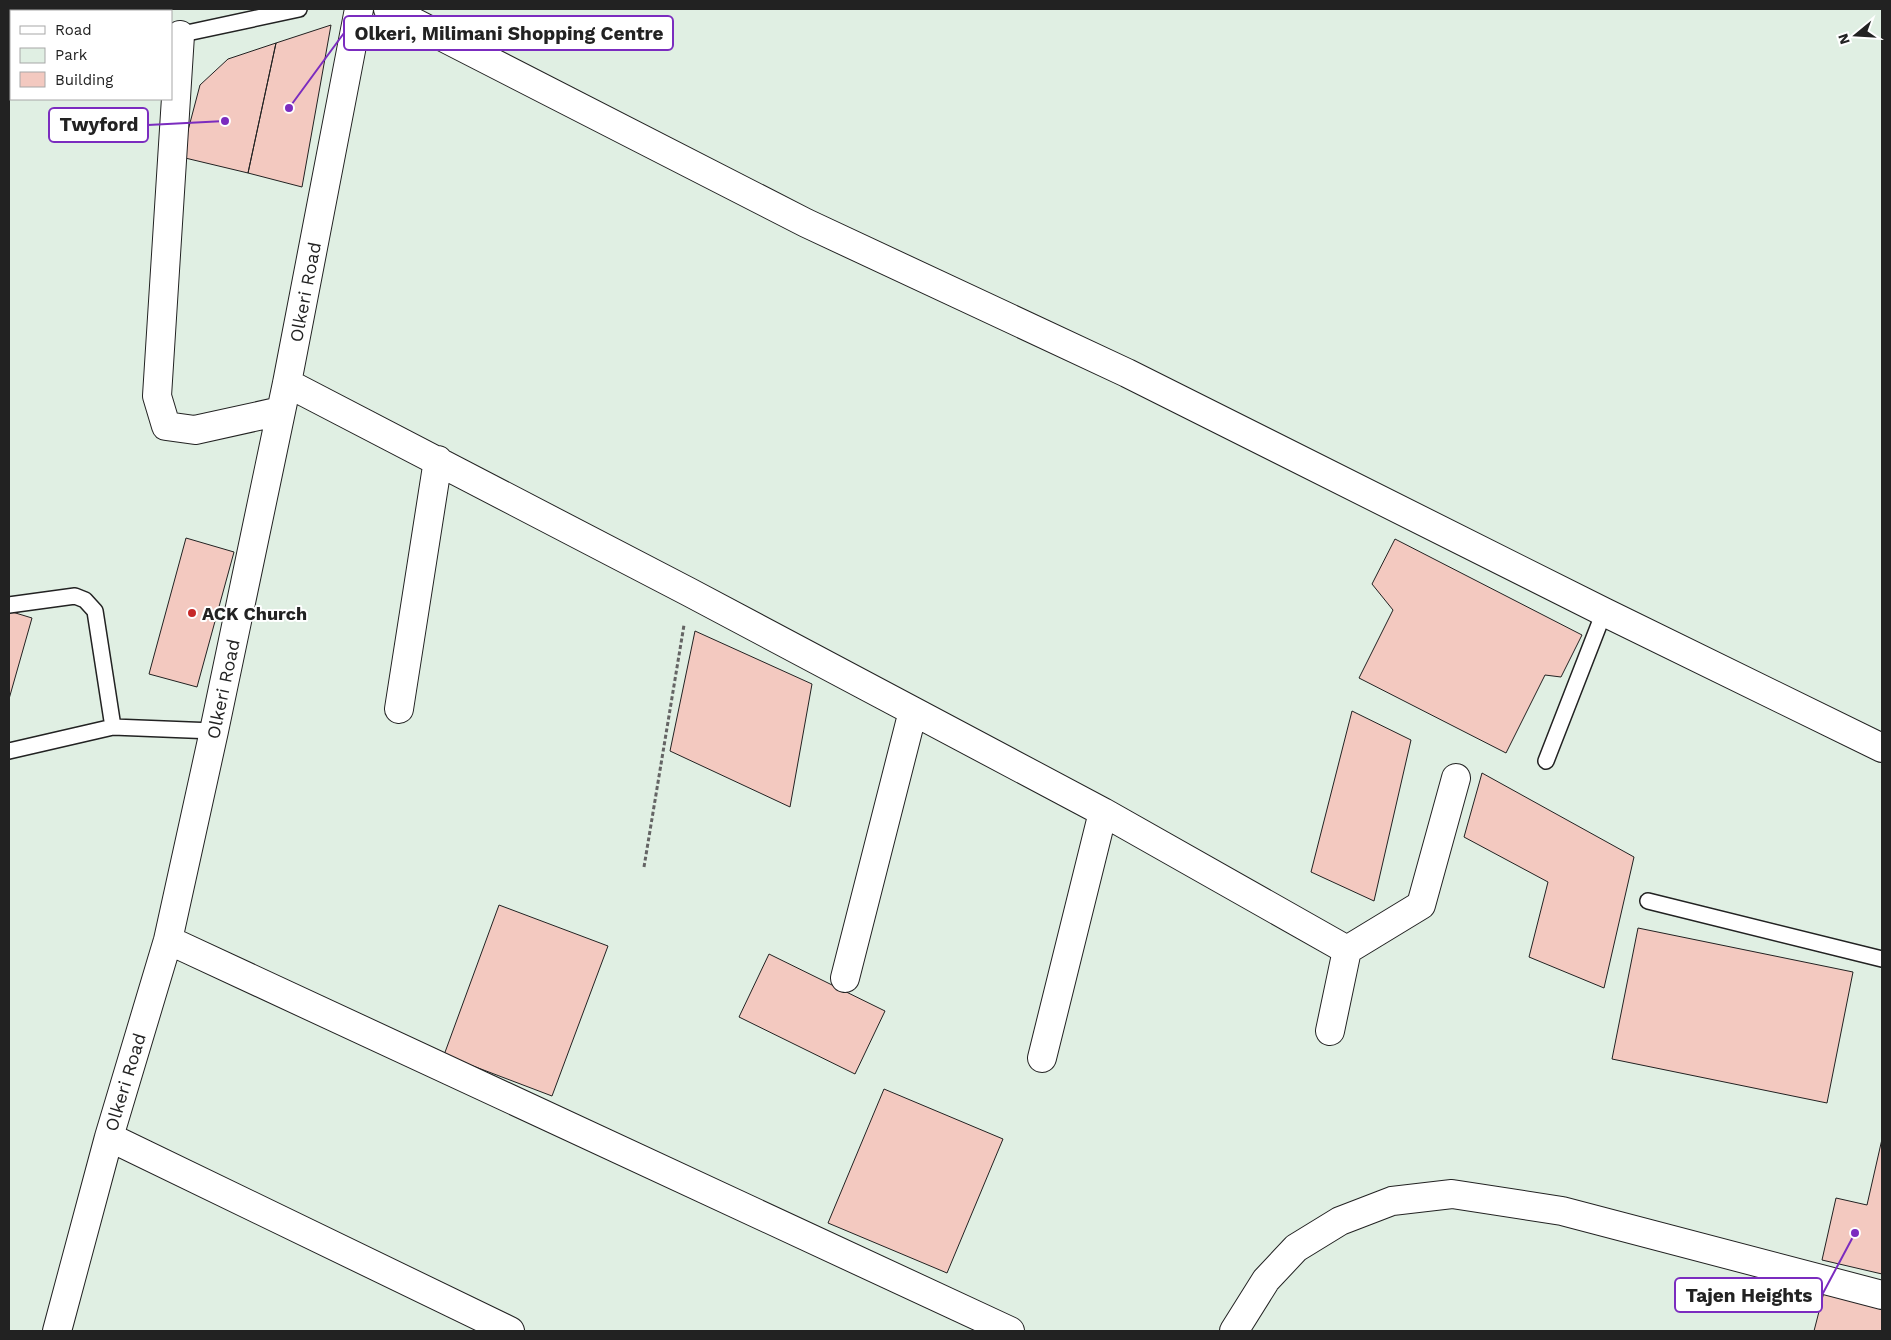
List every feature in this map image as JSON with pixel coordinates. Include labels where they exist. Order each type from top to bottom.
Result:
[{"type":"street","name":"Olkeri Road","points":[[56,1331],[109,1137],[168,940],[214,732],[287,382],[359,9]]},
{"type":"street","points":[[388,9],[806,223],[1127,373],[1604,612],[1882,748]]},
{"type":"street","points":[[176,36],[157,396],[166,426],[195,430],[281,411]]},
{"type":"street","points":[[287,382],[1104,812],[1347,950]]},
{"type":"street","points":[[399,709],[438,460]]},
{"type":"street","points":[[845,978],[913,710]]},
{"type":"street","points":[[1330,1031],[1347,950],[1422,905],[1456,778]]},
{"type":"street","points":[[1042,1058],[1104,812]]},
{"type":"street","points":[[168,940],[1010,1331]]},
{"type":"street","points":[[109,1137],[510,1331]]},
{"type":"street","points":[[1234,1331],[1266,1280],[1296,1248],[1340,1221],[1392,1201],[1452,1194],[1562,1211],[1882,1295]]},
{"type":"lane","points":[[176,36],[299,9]]},
{"type":"lane","points":[[9,605],[75,596],[85,600],[95,611],[113,727]]},
{"type":"lane","points":[[1546,761],[1604,612]]},
{"type":"lane","points":[[9,751],[113,727],[214,732]]},
{"type":"lane","points":[[1648,901],[1882,958]]},
{"type":"path","points":[[644,867],[689,592]]},
{"type":"green space","points":[[9,9],[1882,9],[1882,1331],[9,1331]]},
{"type":"building","points":[[331,25],[302,187],[248,173],[276,43]]},
{"type":"building","points":[[276,43],[248,173],[181,157],[200,85],[228,59]]},
{"type":"building","name":"ACK Church","points":[[186,538],[234,552],[197,687],[149,674]]},
{"type":"building","points":[[1395,539],[1582,635],[1561,677],[1545,675],[1506,753],[1359,678],[1393,610],[1372,584]]},
{"type":"building","points":[[9,611],[32,618],[9,699]]},
{"type":"building","points":[[695,631],[812,684],[790,807],[670,751]]},
{"type":"building","points":[[1352,711],[1411,740],[1374,901],[1311,872]]},
{"type":"building","points":[[1482,773],[1634,857],[1604,988],[1529,957],[1548,882],[1464,837]]},
{"type":"building","points":[[499,905],[608,946],[552,1096],[444,1055]]},
{"type":"building","points":[[1638,928],[1853,972],[1827,1103],[1612,1059]]},
{"type":"building","points":[[769,954],[885,1011],[855,1074],[739,1017]]},
{"type":"building","points":[[884,1089],[1003,1139],[947,1273],[828,1223]]},
{"type":"building","points":[[1882,1139],[1882,1274],[1822,1260],[1836,1198],[1867,1205]]},
{"type":"building","points":[[1824,1292],[1882,1307],[1882,1331],[1814,1331]]},
{"type":"place","name":"Olkeri, Milimani Shopping Centre","points":[[289,108]]},
{"type":"place","name":"Twyford","points":[[225,121]]},
{"type":"place","name":"ACK Church","points":[[192,613]]},
{"type":"place","name":"Tajen Heights","points":[[1855,1233]]}]
